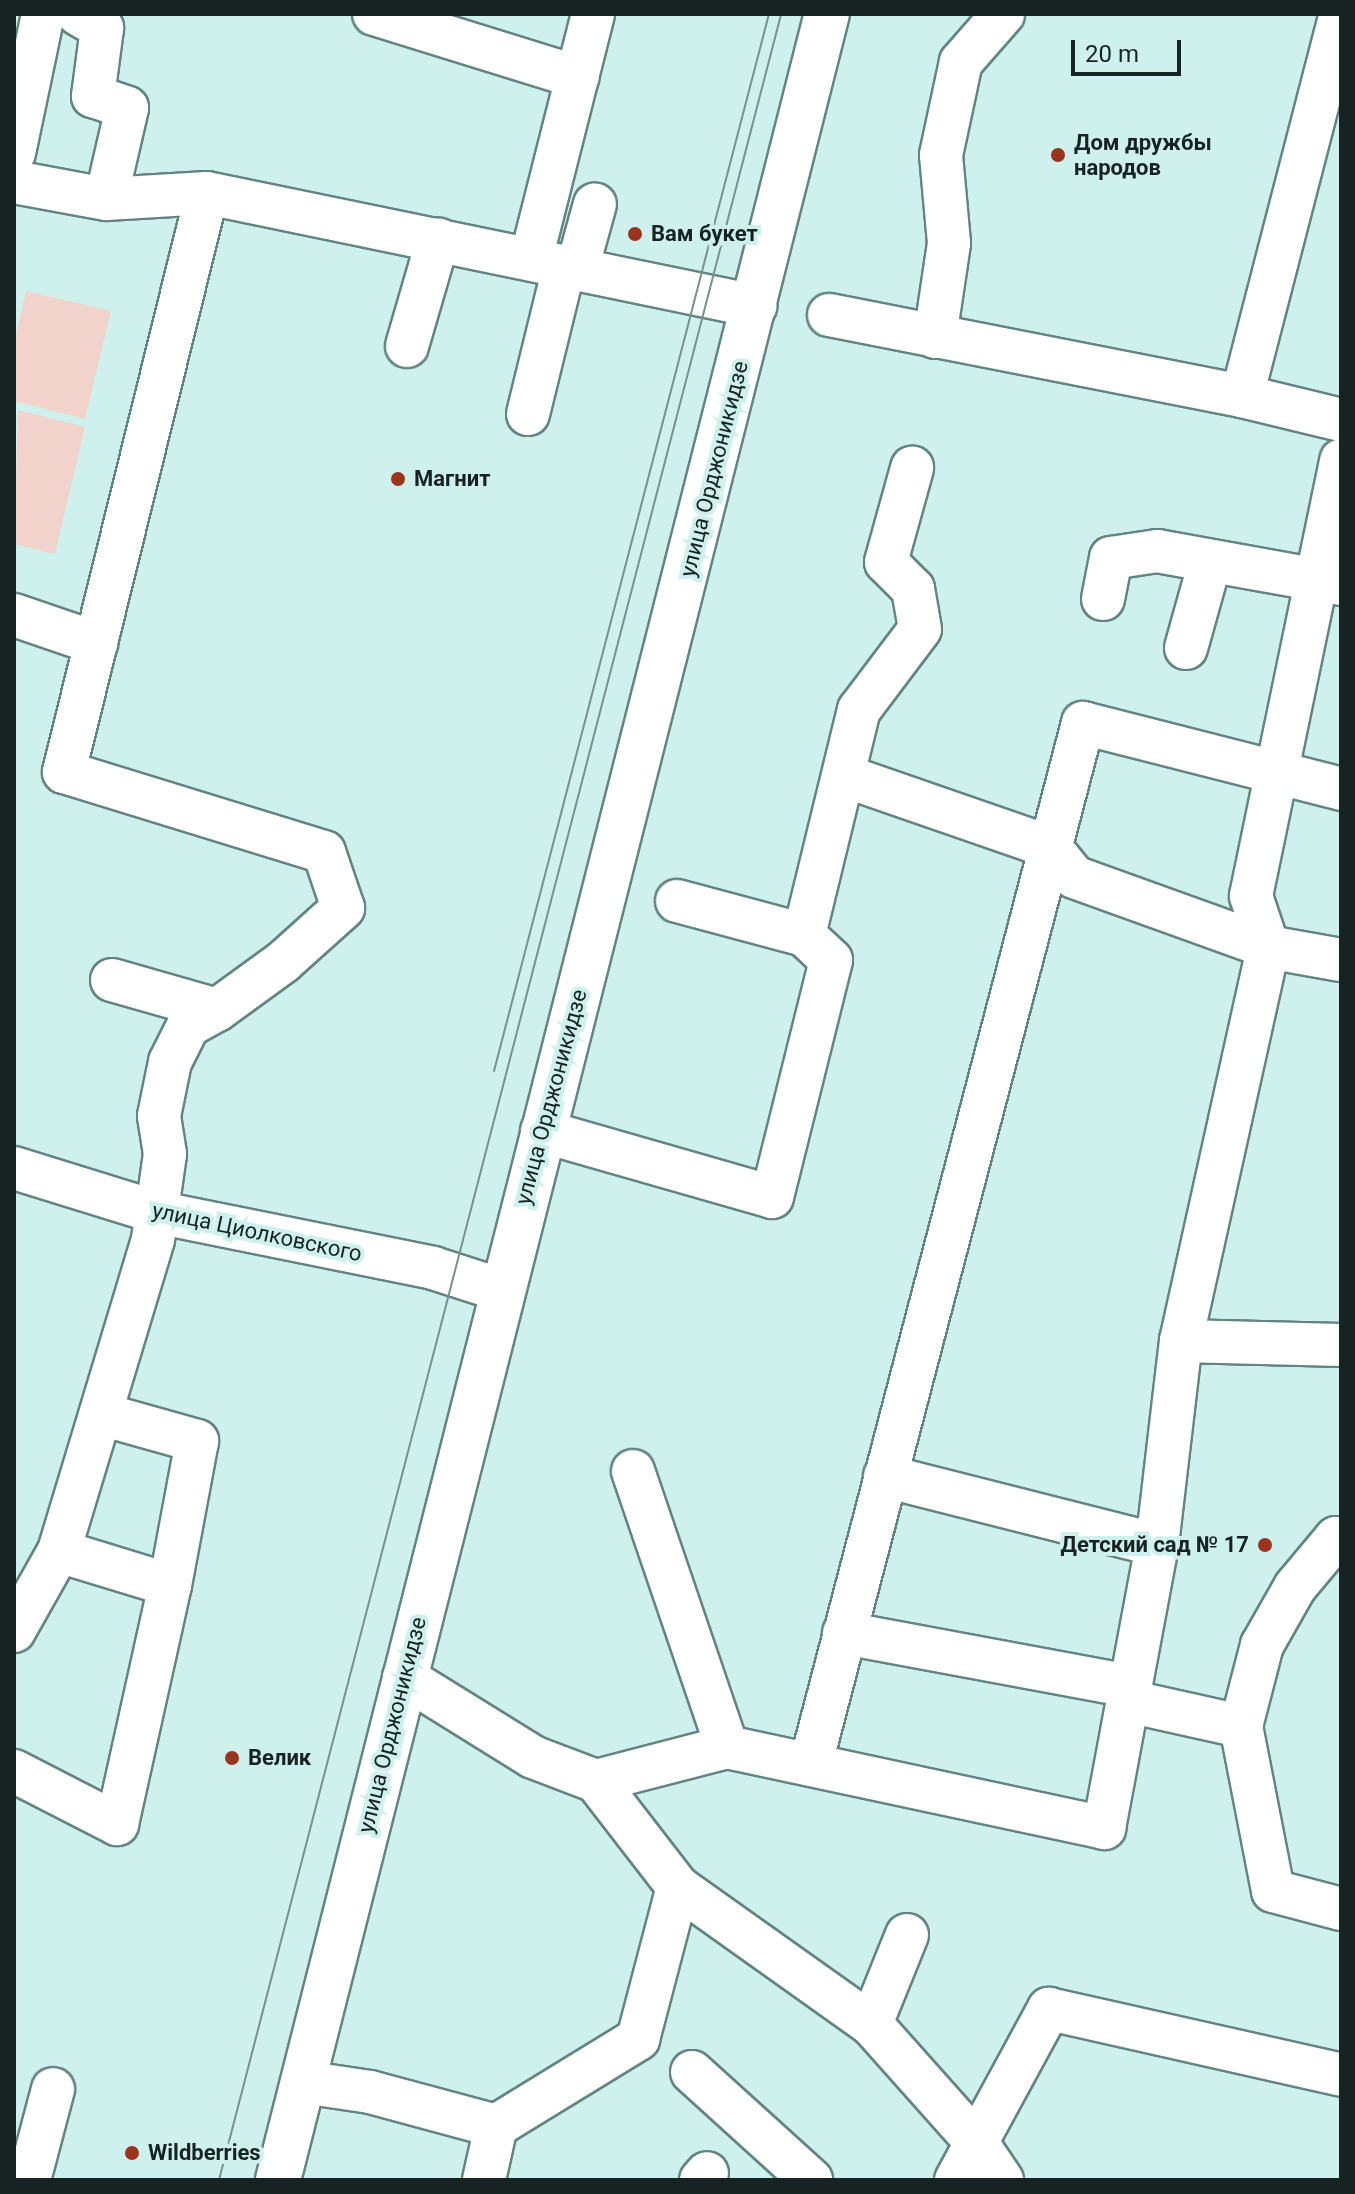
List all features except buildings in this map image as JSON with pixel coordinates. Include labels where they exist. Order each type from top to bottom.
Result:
[{"type":"main road","name":"улица Орджоникидзе","points":[[278,2180],[501,1290],[755,306],[827,14]]},
{"type":"street","points":[[14,153],[43,14]]},
{"type":"street","points":[[78,14],[102,28],[93,96],[127,108],[106,199]]},
{"type":"street","points":[[374,14],[577,77]]},
{"type":"street","points":[[528,414],[557,265],[577,77],[593,14]]},
{"type":"street","points":[[935,337],[949,243],[941,155],[961,62],[1003,14]]},
{"type":"street","points":[[1242,396],[1341,14]]},
{"type":"street","points":[[14,182],[106,199],[207,193],[755,306]]},
{"type":"street","points":[[14,1631],[59,1551],[153,1239],[165,1154],[159,1116],[170,1062],[188,1026],[217,1010],[283,962],[343,908],[324,852],[64,772],[207,193]]},
{"type":"street","points":[[557,265],[595,204]]},
{"type":"street","points":[[407,346],[438,239]]},
{"type":"street","points":[[829,315],[1242,396],[1341,420]]},
{"type":"street","points":[[596,1781],[727,1747],[1104,1828],[1157,1545],[1181,1341],[1268,947],[1251,896],[1273,774],[1328,581],[1341,460]]},
{"type":"street","points":[[804,935],[859,710],[920,629],[913,589],[886,562],[912,468]]},
{"type":"street","points":[[1103,599],[1111,558],[1157,551],[1328,581]]},
{"type":"street","points":[[1186,648],[1210,562]]},
{"type":"street","points":[[14,615],[96,643]]},
{"type":"street","points":[[811,1763],[1083,723],[1341,789]]},
{"type":"street","points":[[845,776],[1050,847],[1074,877],[1268,947],[1341,960]]},
{"type":"street","points":[[542,1131],[772,1197],[831,960],[804,935],[677,901]]},
{"type":"street","points":[[112,980],[217,1010]]},
{"type":"street","name":"улица Циолковского","points":[[14,1168],[156,1212],[433,1268],[501,1290]]},
{"type":"street","points":[[1181,1341],[1341,1345]]},
{"type":"street","points":[[14,1771],[117,1824],[170,1585],[197,1441],[101,1414]]},
{"type":"street","points":[[633,1471],[727,1747]]},
{"type":"street","points":[[885,1476],[1157,1545]]},
{"type":"street","points":[[1341,1539],[1336,1538],[1295,1587],[1262,1645],[1241,1726],[1273,1891],[1341,1909]]},
{"type":"street","points":[[59,1551],[170,1585]]},
{"type":"street","points":[[844,1633],[1129,1694],[1241,1726]]},
{"type":"street","points":[[404,1677],[533,1757],[596,1781],[678,1887],[871,2024],[977,2143],[1002,2180]]},
{"type":"street","points":[[484,2180],[496,2126],[638,2039],[678,1887]]},
{"type":"street","points":[[871,2024],[907,1935]]},
{"type":"street","points":[[956,2180],[1049,2009],[1341,2075]]},
{"type":"street","points":[[692,2072],[811,2180]]},
{"type":"street","points":[[303,2082],[370,2092],[496,2126]]},
{"type":"street","points":[[29,2180],[53,2089]]},
{"type":"shaded area","points":[[26,291],[111,311],[85,419],[14,401],[14,343]]},
{"type":"shaded area","points":[[18,410],[85,427],[55,554],[14,544]]},
{"type":"tram line","points":[[494,1071],[769,14]]},
{"type":"tram line","points":[[219,2180],[781,14]]},
{"type":"place","name":"Дом дружбы народов","points":[[1058,155]]},
{"type":"place","name":"Вам букет","points":[[635,234]]},
{"type":"place","name":"Магнит","points":[[398,479]]},
{"type":"place","name":"Детский сад № 17","points":[[1265,1545]]},
{"type":"place","name":"Велик","points":[[232,1758]]},
{"type":"place","name":"Wildberries","points":[[132,2153]]}]
